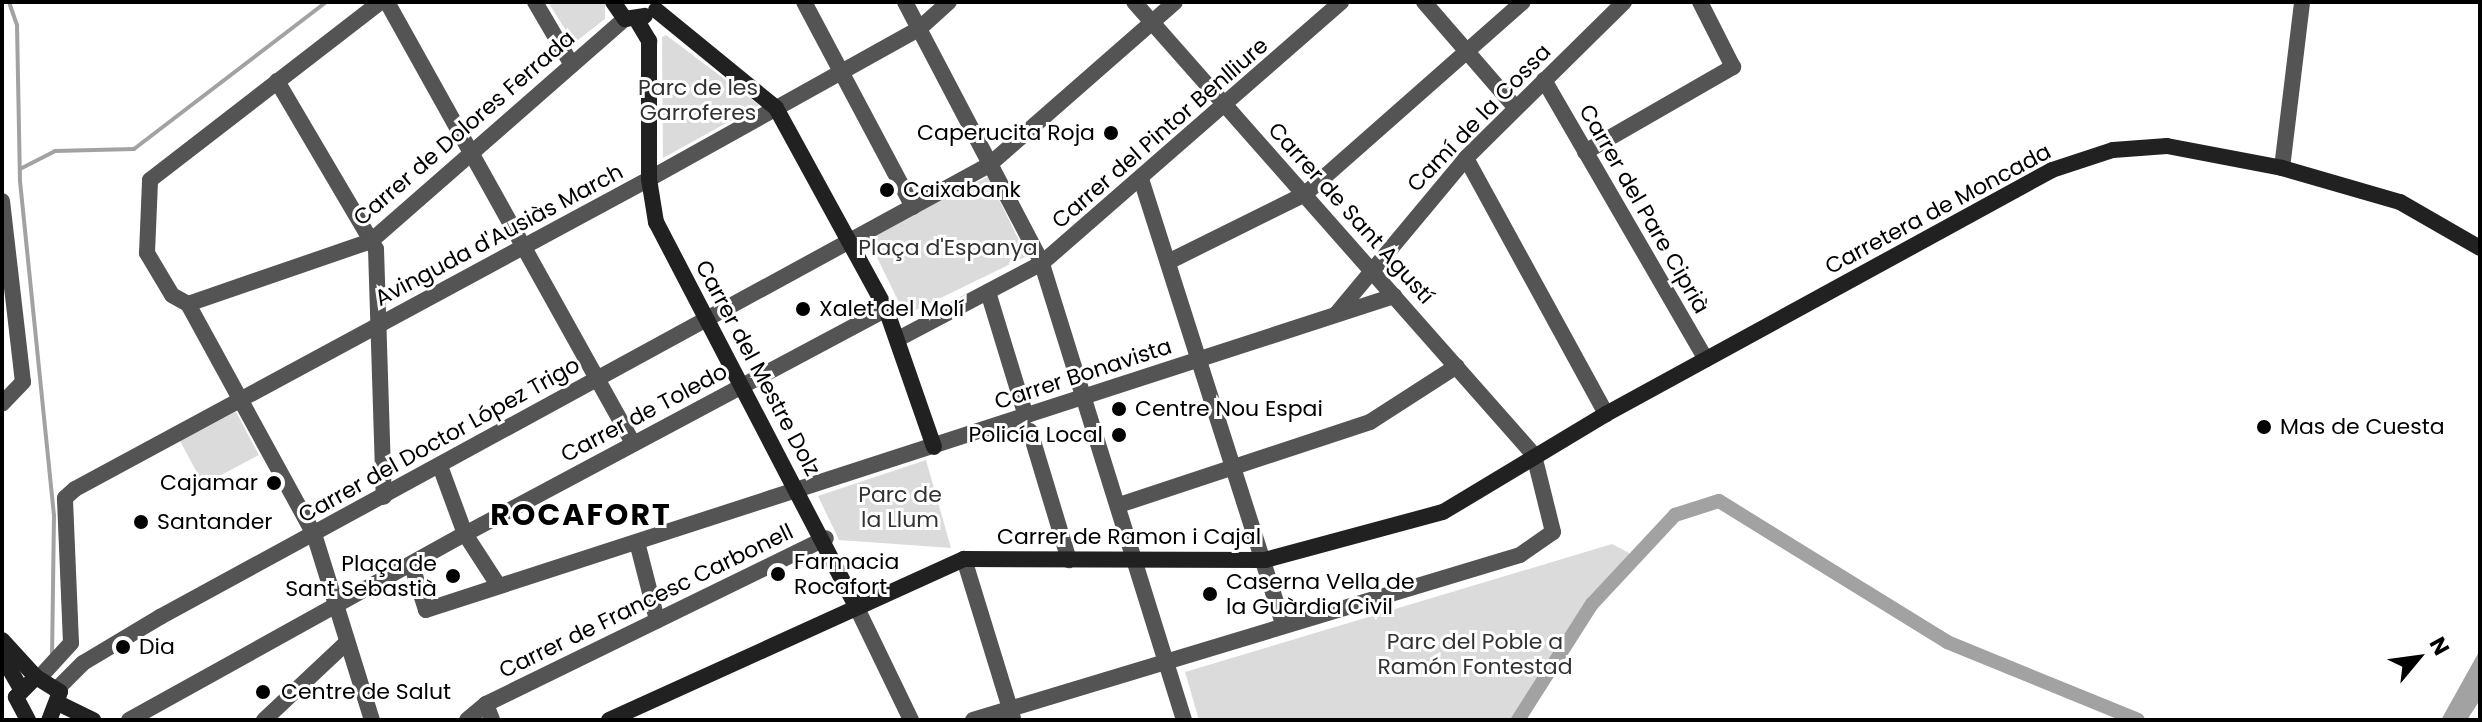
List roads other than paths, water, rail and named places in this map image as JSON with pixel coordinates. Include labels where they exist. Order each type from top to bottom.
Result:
[{"type":"street","points":[[372,720],[314,534],[188,304],[172,295],[147,253],[150,180],[380,2]]},
{"type":"street","points":[[387,2],[633,443]]},
{"type":"street","points":[[535,2],[572,65]]},
{"type":"street","name":"Carrer del Mestre Dolz","points":[[613,2],[649,41],[649,179],[656,222],[745,383],[798,492],[826,538],[911,720]]},
{"type":"street","points":[[804,2],[913,207]]},
{"type":"street","points":[[905,2],[1042,263],[1140,560],[1184,720]]},
{"type":"street","name":"Avinguda d'Ausiàs March","points":[[72,637],[65,498],[238,400],[842,72],[920,28],[949,2]]},
{"type":"street","name":"Carrer de Sant Agustí","points":[[1134,2],[1534,455]]},
{"type":"street","points":[[849,240],[989,165],[1175,2]]},
{"type":"street","name":"Carrer del Pintor Benlliure","points":[[1042,263],[1226,106],[1341,2]]},
{"type":"street","points":[[1424,2],[1515,107]]},
{"type":"street","points":[[1168,262],[1305,194],[1523,2]]},
{"type":"street","name":"Camí de la Cossa","points":[[1369,269],[1466,158],[1624,2]]},
{"type":"street","points":[[1585,152],[1733,67],[1700,2]]},
{"type":"street","points":[[2282,168],[2302,2]]},
{"type":"street","points":[[631,19],[659,6],[776,108],[886,309],[934,447]]},
{"type":"street","name":"Carrer de Dolores Ferrada","points":[[188,304],[371,241],[572,65],[631,19]]},
{"type":"street","name":"Carrer del Pare Ciprià","points":[[1544,80],[1706,359]]},
{"type":"street","points":[[277,81],[371,241],[380,324],[384,497]]},
{"type":"street","name":"Carretera de Moncada","points":[[1534,455],[2052,170],[2113,150],[2167,146],[2282,168],[2400,202],[2480,248]]},
{"type":"street","points":[[1466,158],[1606,414]]},
{"type":"street","points":[[1141,179],[1283,623]]},
{"type":"street","points":[[2,201],[23,382],[2,404]]},
{"type":"street","name":"Carrer del Doctor López Trigo","points":[[54,710],[94,657],[707,315],[849,240]]},
{"type":"street","points":[[898,339],[1042,263]]},
{"type":"street","points":[[1337,313],[1369,269]]},
{"type":"street","points":[[988,292],[1069,560]]},
{"type":"street","name":"Carrer Bonavista","points":[[498,585],[934,447],[1028,424],[1087,396],[1394,296]]},
{"type":"street","name":"Carrer de Toledo","points":[[465,534],[886,309]]},
{"type":"street","points":[[1122,504],[1370,422],[1457,366]]},
{"type":"street","points":[[973,720],[1011,715],[1167,660],[1536,547],[1553,532],[1534,455]]},
{"type":"street","name":"Carrer de Ramon i Cajal","points":[[609,720],[855,604],[964,559],[1265,560],[1443,512],[1534,455]]},
{"type":"street","points":[[412,566],[426,610],[498,585],[465,534],[440,466]]},
{"type":"street","points":[[129,720],[338,608],[465,534]]},
{"type":"street","name":"Carrer de Francesc Carbonell","points":[[467,720],[489,712],[657,620],[826,538]]},
{"type":"street","points":[[637,542],[657,620]]},
{"type":"street","points":[[964,559],[1011,715]]},
{"type":"street","points":[[13,693],[38,677],[72,637],[94,657]]},
{"type":"street","points":[[2,640],[38,677],[54,710],[93,720]]},
{"type":"street","points":[[264,720],[347,642]]},
{"type":"street","points":[[2,656],[13,693],[25,717]]},
{"type":"street","points":[[2,712],[25,717]]},
{"type":"waterway","points":[[9,2],[17,25],[20,181],[54,515],[52,656]]},
{"type":"waterway","points":[[20,169],[55,151],[134,149],[326,2]]},
{"type":"waterway","points":[[1518,720],[1592,604],[1675,515],[1719,501],[1947,642],[2138,720]]},
{"type":"place","name":"Caperucita Roja","points":[[1111,133]]},
{"type":"place","name":"Caixabank","points":[[887,190]]},
{"type":"place","name":"Xalet del Molí","points":[[803,309]]},
{"type":"place","name":"Centre Nou Espai","points":[[1119,409]]},
{"type":"place","name":"Mas de Cuesta","points":[[2264,427]]},
{"type":"place","name":"Policía Local","points":[[1119,435]]},
{"type":"place","name":"Cajamar","points":[[274,483]]},
{"type":"place","name":"Santander","points":[[141,522]]},
{"type":"place","name":"Farmacia Rocafort","points":[[778,574]]},
{"type":"place","name":"Plaça de Sant Sebastià","points":[[453,576]]},
{"type":"place","name":"Caserna Vella de la Guàrdia Civil","points":[[1210,594]]},
{"type":"place","name":"Dia","points":[[123,647]]},
{"type":"place","name":"Centre de Salut","points":[[263,692]]},
{"type":"district","name":"ROCAFORT","points":[[581,515]]},
{"type":"park label","name":"Parc de les Garroferes","points":[[698,100]]},
{"type":"park label","name":"Plaça d'Espanya","points":[[948,248]]},
{"type":"park label","name":"Parc de la Llum","points":[[900,506]]},
{"type":"park label","name":"Parc del Poble a Ramón Fontestad","points":[[1475,654]]}]
